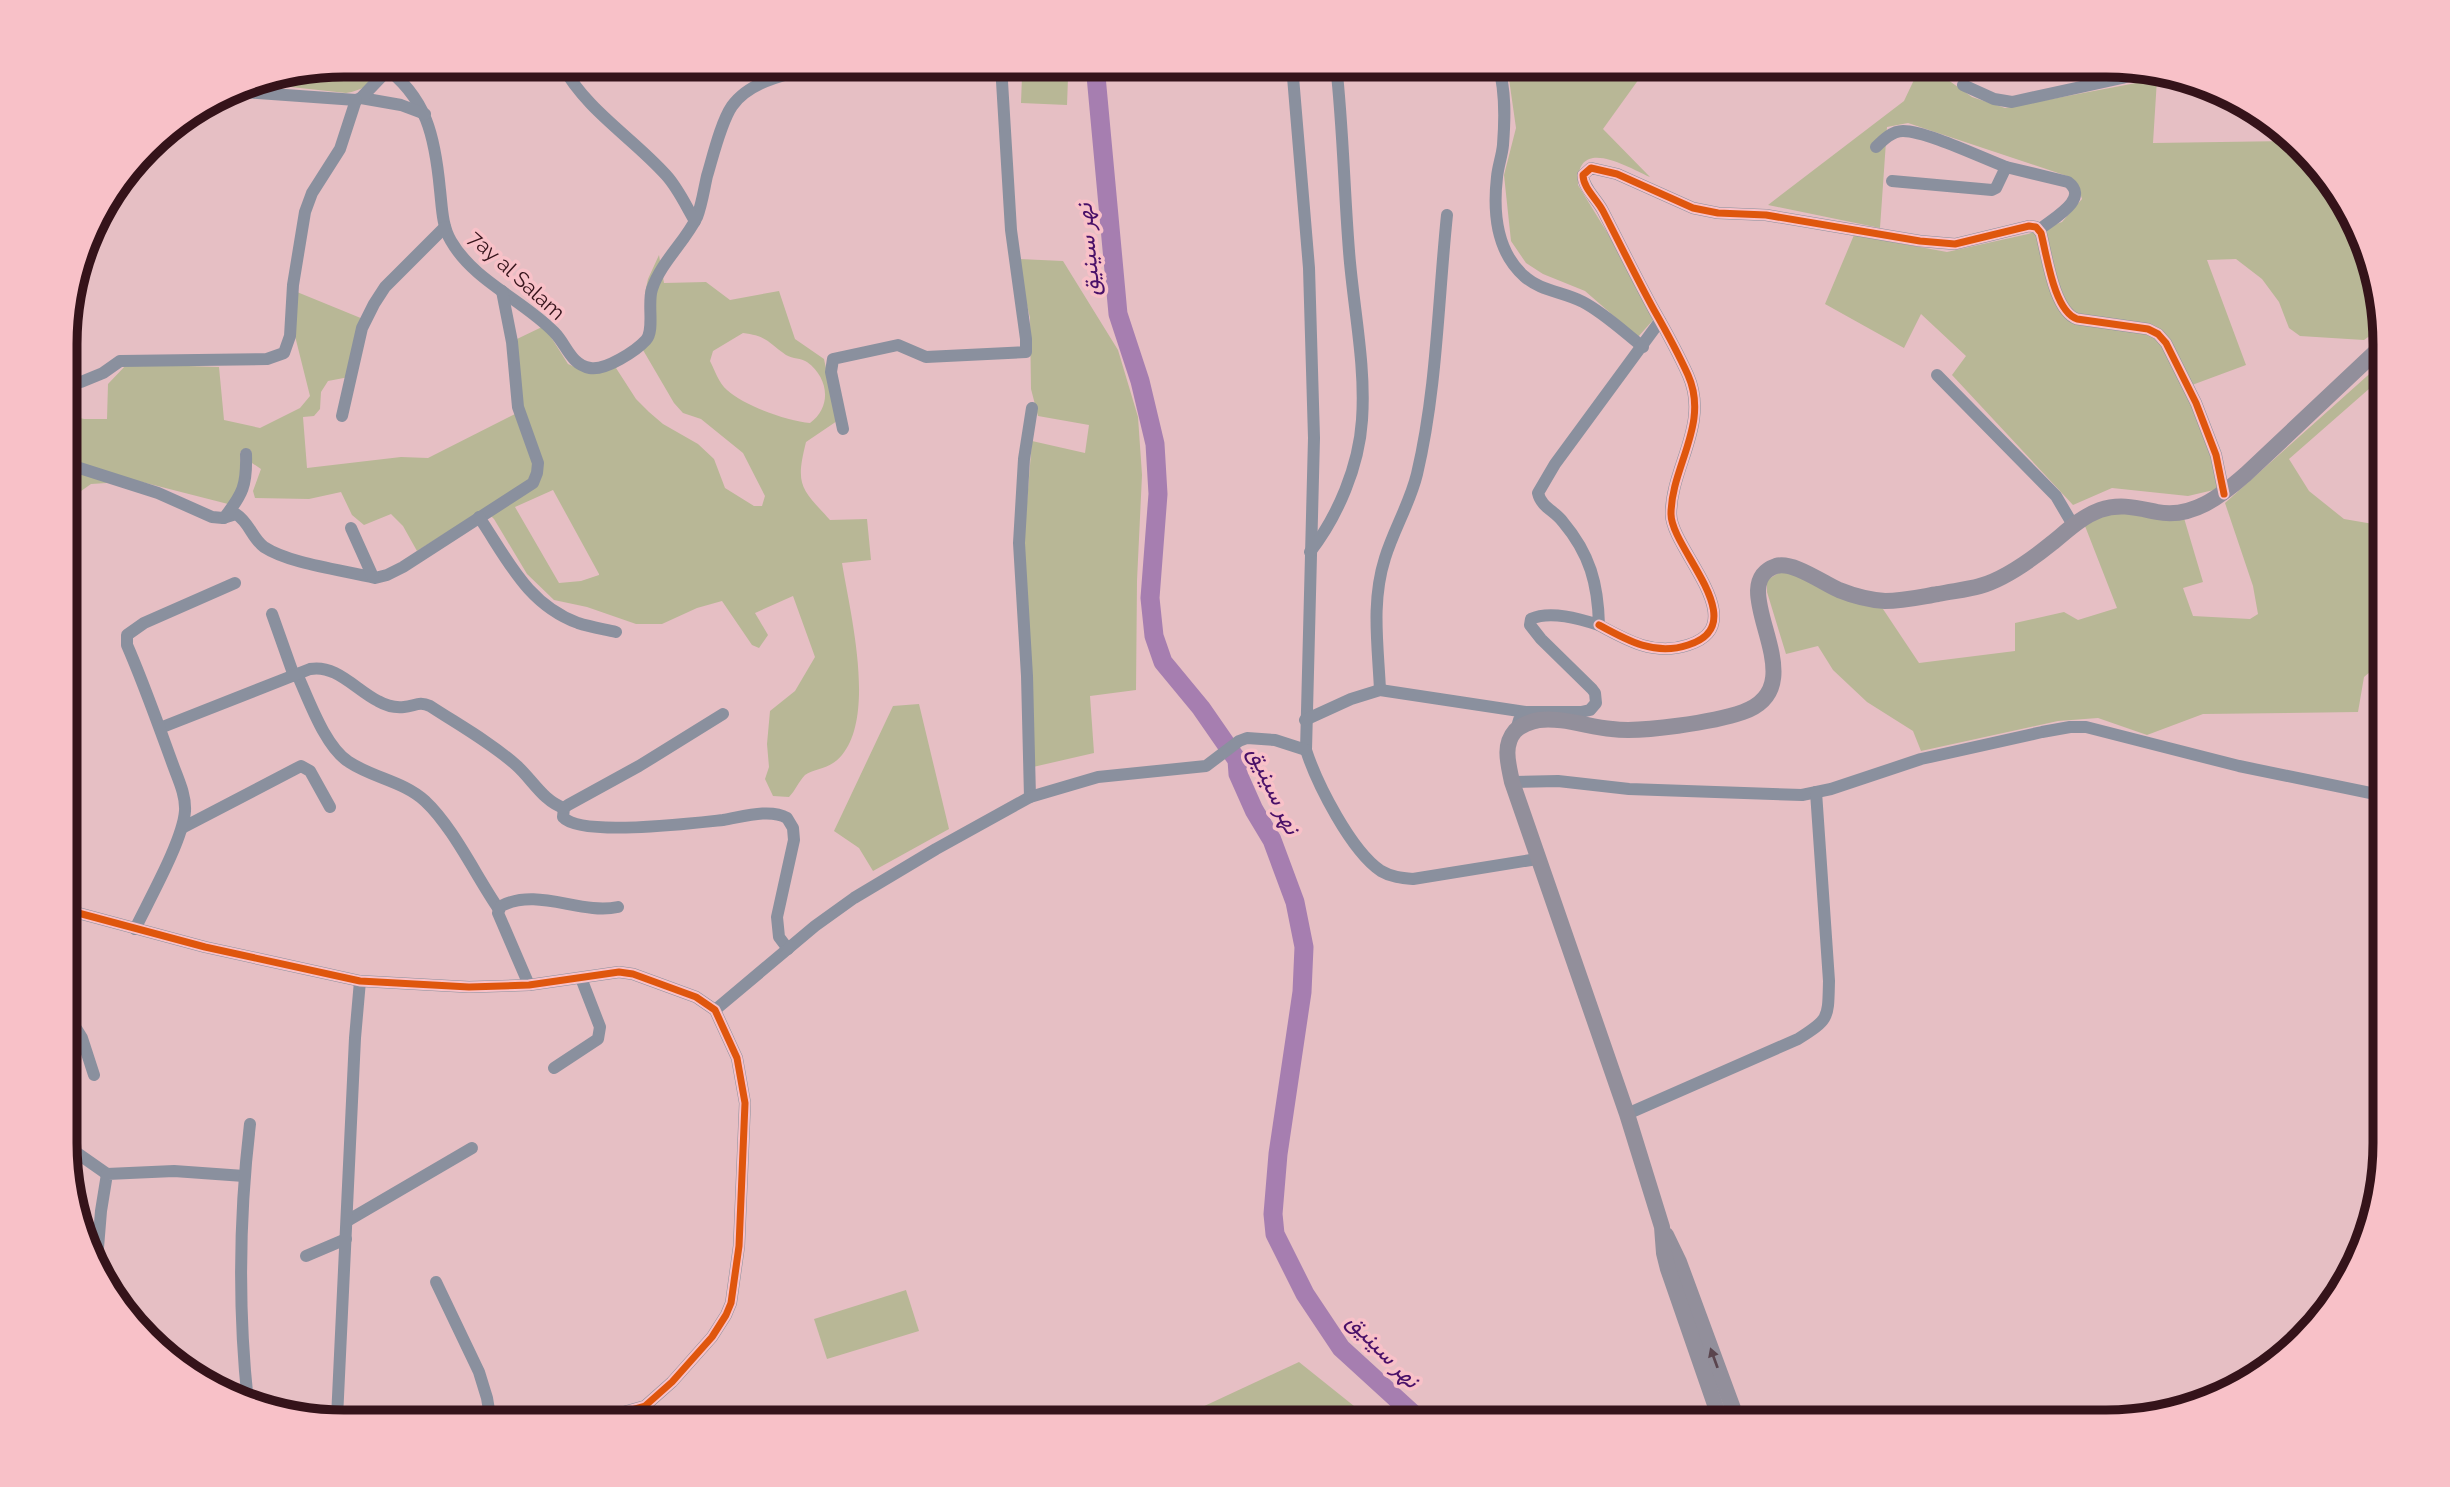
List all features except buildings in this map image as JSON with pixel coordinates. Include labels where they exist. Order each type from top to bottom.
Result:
[{"type":"main road","points":[[1717,1410],[1668,1269],[1661,1227],[1627,1114],[1557,909],[1537,859],[1513,782],[1507,750],[1516,730],[1537,720],[1625,731],[1724,717],[1751,708],[1762,700],[1772,682],[1774,660],[1760,607],[1758,585],[1767,571],[1777,566],[1792,566],[1840,590],[1871,599],[1909,600],[1990,583],[2099,510],[2134,506],[2160,513],[2183,512],[2202,506],[2224,494],[2373,353]]},
{"type":"main road","points":[[1661,1227],[1679,1262],[1734,1410]]},
{"type":"street","points":[[81,383],[120,361],[267,359],[284,353],[290,336],[293,285],[305,212],[312,193],[340,149],[358,99],[381,77]]},
{"type":"street","points":[[396,77],[425,114]]},
{"type":"street","points":[[570,77],[609,122],[669,178],[695,221]]},
{"type":"street","points":[[573,81],[575,77]]},
{"type":"street","name":"7ay al Salam","points":[[425,114],[436,158],[445,227],[455,248],[502,291],[554,332],[575,361],[592,369],[605,368],[648,338],[651,328],[649,306],[652,289],[695,221],[732,106],[740,96],[763,83],[783,77]]},
{"type":"street","points":[[843,429],[831,372],[833,359],[898,345],[926,358],[1026,352],[1011,230],[1002,77]]},
{"type":"street","points":[[1293,77],[1308,268],[1314,438],[1306,750],[1317,781],[1343,824],[1367,858],[1382,872],[1399,878],[1413,879],[1537,859]]},
{"type":"street","points":[[1310,553],[1332,520],[1347,482],[1358,444],[1362,416],[1361,363],[1349,254],[1337,77]]},
{"type":"street","points":[[1502,77],[1503,147],[1496,197],[1497,225],[1504,249],[1518,271],[1530,281],[1588,304],[1643,347]]},
{"type":"street","points":[[1963,85],[1994,99],[2012,102],[2122,78]]},
{"type":"street","points":[[254,93],[401,104],[425,114]]},
{"type":"street","points":[[1876,147],[1885,138],[1901,131],[1920,134],[2006,167],[2068,182],[2076,193],[2073,203],[2039,230]]},
{"type":"street","points":[[1892,181],[1992,190],[1996,188],[2006,167]]},
{"type":"street","points":[[1305,720],[1351,699],[1380,690],[1526,712],[1586,711],[1593,707],[1596,698],[1592,689],[1530,625],[1530,621],[1537,616],[1562,617],[1599,625],[1641,646],[1665,651],[1702,640],[1711,630],[1712,607],[1707,590],[1671,519],[1674,496],[1694,421],[1695,404],[1690,379],[1602,209],[1585,184],[1583,179],[1586,170],[1597,168],[1617,174],[1693,208],[1766,215],[1920,242],[1955,244],[2029,226],[2039,230]]},
{"type":"street","points":[[1380,690],[1375,620],[1380,580],[1384,560],[1407,504],[1419,462],[1435,360],[1447,215]]},
{"type":"street","points":[[342,415],[362,328],[374,304],[385,287],[445,227]]},
{"type":"street","points":[[2039,230],[2059,300],[2069,316],[2077,320],[2148,329],[2158,334],[2166,343],[2196,403],[2216,455],[2224,494]]},
{"type":"street","points":[[77,467],[149,490],[212,517],[223,518],[236,514],[246,522],[265,547],[290,559],[380,578],[403,567],[533,483],[537,473],[535,450],[518,407],[512,342],[502,291]]},
{"type":"street","points":[[1599,625],[1599,598],[1584,552],[1560,518],[1541,502],[1538,493],[1555,464],[1660,321]]},
{"type":"street","points":[[1937,375],[2056,496],[2073,525]]},
{"type":"street","points":[[1030,797],[1027,676],[1018,543],[1024,459],[1032,408]]},
{"type":"street","points":[[223,518],[238,500],[247,481],[246,454]]},
{"type":"street","points":[[479,517],[524,586],[551,610],[579,623],[616,632]]},
{"type":"street","points":[[351,528],[373,577]]},
{"type":"street","points":[[135,929],[181,828],[186,809],[160,728],[127,645],[127,635],[144,623],[235,583]]},
{"type":"street","points":[[272,614],[295,675],[335,749],[347,761],[394,781],[426,802],[499,908],[498,913],[529,985]]},
{"type":"street","points":[[160,728],[320,667],[328,669],[390,706],[401,708],[424,703],[516,765],[548,800],[564,808]]},
{"type":"street","points":[[1516,730],[1519,720],[1526,712]]},
{"type":"street","points":[[564,808],[723,714]]},
{"type":"street","points":[[1513,782],[1558,781],[1629,789],[1802,795],[1934,756],[2061,728],[2086,727],[2239,766],[2373,794]]},
{"type":"street","points":[[715,1010],[855,898],[1030,797],[1098,777],[1206,766],[1239,741],[1260,738],[1275,740],[1306,750]]},
{"type":"street","points":[[181,828],[301,766],[310,771],[330,807]]},
{"type":"street","points":[[1627,1114],[1798,1039],[1822,1024],[1828,1012],[1829,981],[1816,792]]},
{"type":"street","points":[[564,808],[563,817],[572,824],[606,828],[706,822],[772,814],[787,818],[791,822],[794,841],[777,917],[777,930],[788,949]]},
{"type":"street","points":[[499,908],[509,902],[540,900],[561,901],[604,910],[618,907]]},
{"type":"street","points":[[77,913],[271,962],[360,981],[469,987],[529,985],[607,972],[633,974],[696,997],[715,1010],[737,1058],[745,1103],[739,1246],[731,1303],[726,1315],[701,1351],[657,1397],[645,1406],[631,1410]]},
{"type":"street","points":[[554,1068],[600,1035],[600,1027],[582,978]]},
{"type":"street","points":[[340,1410],[355,1038],[360,981]]},
{"type":"street","points":[[77,1030],[94,1075]]},
{"type":"street","points":[[247,1392],[240,1275],[244,1176],[250,1124]]},
{"type":"street","points":[[347,1221],[472,1148]]},
{"type":"street","points":[[78,1153],[107,1174],[174,1171],[244,1176]]},
{"type":"street","points":[[98,1247],[107,1174]]},
{"type":"street","points":[[306,1255],[346,1239]]},
{"type":"street","points":[[436,1282],[479,1372],[489,1410]]},
{"type":"green space","points":[[376,77],[367,85],[346,93],[277,86],[309,79]]},
{"type":"green space","points":[[1022,77],[1068,78],[1067,105],[1021,103]]},
{"type":"green space","points":[[1509,77],[1640,77],[1603,129],[1650,177],[1617,162],[1594,158],[1585,161],[1580,170],[1578,185],[1613,242],[1653,320],[1638,337],[1585,291],[1543,274],[1526,263],[1511,241],[1504,175],[1516,128]]},
{"type":"green space","points":[[1915,77],[1944,77],[1972,97],[2005,108],[2149,80],[2157,82],[2153,143],[2280,141],[2318,181],[2346,226],[2364,275],[2371,309],[2372,334],[2364,340],[2300,336],[2289,328],[2279,302],[2262,279],[2236,259],[2207,260],[2246,365],[2192,385],[2213,459],[2218,489],[2188,496],[2112,488],[2073,505],[1952,375],[1966,356],[1921,314],[1904,348],[1825,304],[1854,235],[1947,252],[2028,234],[2062,222],[2082,199],[2077,183],[2070,177],[1908,123],[1887,127],[1880,228],[1768,205],[1904,101]]},
{"type":"green space","points":[[659,255],[664,283],[706,282],[730,300],[779,291],[795,339],[824,359],[837,421],[806,442],[801,478],[807,493],[830,520],[867,519],[871,560],[842,563],[858,662],[857,715],[852,737],[837,760],[805,775],[789,797],[773,796],[765,779],[769,767],[767,744],[770,711],[795,691],[815,657],[793,596],[755,613],[768,635],[759,648],[752,645],[722,601],[697,608],[662,624],[636,624],[587,607],[554,600],[527,574],[494,519],[484,509],[417,551],[403,526],[391,514],[364,525],[352,515],[341,492],[309,499],[255,498],[253,491],[261,469],[252,463],[251,450],[240,452],[238,487],[228,504],[138,481],[91,484],[77,494],[77,417],[107,419],[108,384],[127,364],[219,367],[224,420],[260,428],[300,408],[310,396],[294,332],[297,292],[368,321],[349,377],[328,381],[321,392],[320,409],[314,416],[303,417],[307,468],[401,457],[428,458],[523,410],[517,339],[544,326],[568,364],[591,374],[642,348],[652,311],[645,293]],"holes":[[[743,333],[771,343],[786,355],[805,361],[820,376],[825,401],[810,423],[755,407],[735,396],[722,384],[710,361],[713,351]],[[643,350],[674,403],[683,413],[701,419],[743,453],[765,496],[762,506],[754,506],[725,488],[714,459],[698,444],[663,424],[636,399],[616,368]],[[553,490],[599,575],[581,581],[559,583],[515,507]]]},
{"type":"green space","points":[[1019,259],[1063,261],[1118,350],[1138,417],[1142,475],[1136,690],[1090,696],[1094,753],[1033,767],[1023,551],[1032,441],[1085,453],[1089,425],[1038,416],[1031,389],[1030,318],[1017,263]]},
{"type":"green space","points":[[2373,371],[2373,385],[2289,459],[2309,491],[2344,519],[2373,524],[2373,669],[2364,677],[2358,712],[2203,714],[2147,735],[2098,718],[2058,721],[1921,751],[1913,731],[1867,702],[1833,670],[1818,646],[1786,654],[1767,592],[1767,580],[1782,571],[1881,606],[1919,663],[2015,651],[2015,623],[2064,612],[2078,620],[2117,608],[2085,526],[2109,512],[2184,518],[2203,582],[2183,588],[2193,616],[2250,619],[2258,614],[2253,586],[2225,503]]},
{"type":"green space","points":[[919,704],[949,829],[873,871],[859,848],[834,831],[893,706]]},
{"type":"green space","points":[[906,1290],[919,1331],[827,1359],[814,1319]]},
{"type":"green space","points":[[1299,1362],[1359,1410],[1196,1410]]},
{"type":"waterway","name":"نهر سينيق","points":[[1096,77],[1118,314],[1140,381],[1155,444],[1158,494],[1150,598],[1154,636],[1163,662],[1201,708],[1237,760],[1238,774],[1254,810],[1272,840],[1295,902],[1304,947],[1302,992],[1278,1154],[1273,1214],[1275,1234],[1305,1294],[1341,1348],[1409,1410]]},
{"type":"cycle path","points":[[1599,625],[1631,641],[1664,649],[1688,645],[1707,635],[1714,621],[1712,604],[1705,585],[1674,529],[1671,514],[1677,479],[1692,428],[1694,393],[1676,350],[1603,211],[1585,184],[1583,175],[1591,168],[1617,174],[1693,208],[1718,213],[1766,215],[1920,241],[1955,244],[2029,226],[2036,227],[2041,233],[2057,294],[2069,314],[2077,319],[2148,329],[2158,334],[2166,343],[2196,403],[2216,455],[2224,494]]},
{"type":"cycle path","points":[[77,913],[205,947],[360,981],[469,987],[529,985],[619,972],[633,974],[696,997],[715,1010],[737,1058],[745,1103],[739,1246],[731,1303],[712,1337],[672,1382],[645,1406],[631,1410]]}]
